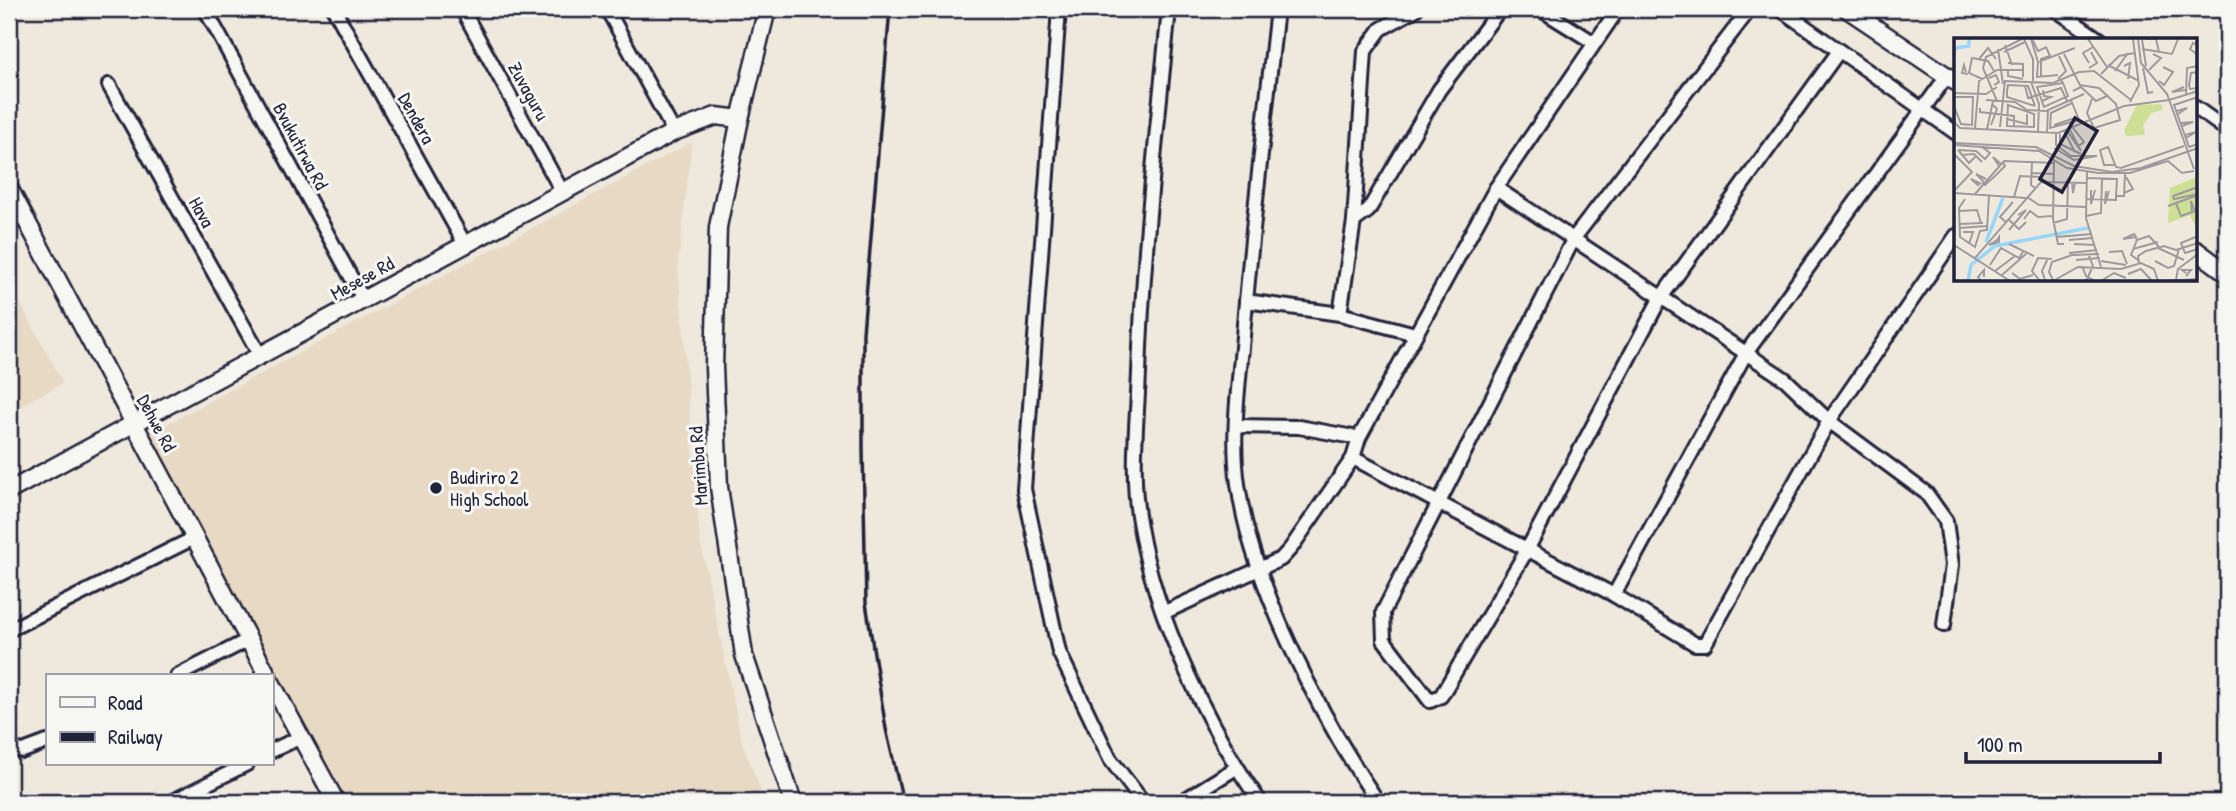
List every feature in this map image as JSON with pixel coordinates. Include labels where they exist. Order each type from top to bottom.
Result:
[{"type":"street","name":"Bvukutirwa Rd","points":[[205,9],[364,301]]},
{"type":"street","name":"Dendera","points":[[334,9],[466,246]]},
{"type":"street","name":"Zuvaguru","points":[[462,9],[563,192]]},
{"type":"street","points":[[607,9],[674,132]]},
{"type":"street","name":"Marimba Rd","points":[[767,9],[740,119],[718,227],[715,288],[719,487],[744,655],[793,802]]},
{"type":"street","points":[[1059,9],[1024,489],[1059,652],[1110,759],[1143,802]]},
{"type":"street","points":[[1169,9],[1148,222],[1135,468],[1139,527],[1165,612],[1197,690],[1236,768],[1260,802]]},
{"type":"street","points":[[1276,9],[1246,301],[1237,426],[1238,484],[1260,568],[1323,712],[1344,751],[1378,802]]},
{"type":"street","points":[[1340,314],[1354,221],[1365,51],[1381,29],[1416,9]]},
{"type":"street","points":[[1354,221],[1368,211],[1439,90],[1500,9]]},
{"type":"street","points":[[1540,9],[1593,43]]},
{"type":"street","points":[[1165,612],[1281,559],[1291,548],[1353,458],[1359,439],[1496,188],[1618,9]]},
{"type":"street","points":[[1750,9],[1574,238],[1382,612],[1384,639],[1430,701],[1441,696],[1527,550],[1660,299],[1839,51]]},
{"type":"street","points":[[1780,9],[1954,132]]},
{"type":"street","points":[[1614,594],[1746,353],[1923,109],[1952,79],[1847,9]]},
{"type":"street","points":[[2055,9],[2097,38]]},
{"type":"street","name":"Hava","points":[[109,85],[261,357]]},
{"type":"street","points":[[2198,109],[2227,130]]},
{"type":"street","name":"Mesese Rd","points":[[9,491],[674,132],[716,116],[740,119]]},
{"type":"street","name":"Dehwe Rd","points":[[9,188],[267,674]]},
{"type":"street","points":[[1496,188],[1574,238],[1660,299],[1746,353],[1805,395],[1829,421],[1926,493],[1946,521],[1952,565],[1944,625]]},
{"type":"street","points":[[1353,458],[1614,594],[1695,644],[1708,641],[1829,421],[1954,239]]},
{"type":"street","points":[[2198,251],[2227,272]]},
{"type":"street","points":[[1246,301],[1340,314],[1415,334]]},
{"type":"street","points":[[1237,426],[1299,427],[1359,439]]},
{"type":"street","points":[[9,631],[194,538]]},
{"type":"street","points":[[181,674],[248,640]]},
{"type":"street","points":[[273,686],[336,802]]},
{"type":"street","points":[[273,750],[301,737]]},
{"type":"street","points":[[9,748],[23,751],[46,742]]},
{"type":"street","points":[[171,802],[243,766]]},
{"type":"street","points":[[1181,802],[1236,768]]},
{"type":"shaded area","name":"Budiriro 2 High School","points":[[692,142],[678,264],[700,540],[742,742],[761,791],[740,802],[344,802],[147,435]]},
{"type":"shaded area","points":[[9,282],[63,383],[9,412]]},
{"type":"railway","points":[[890,9],[863,333],[863,450],[866,603],[886,729],[903,802]]},
{"type":"place","name":"Budiriro 2 High School","points":[[436,488]]}]
